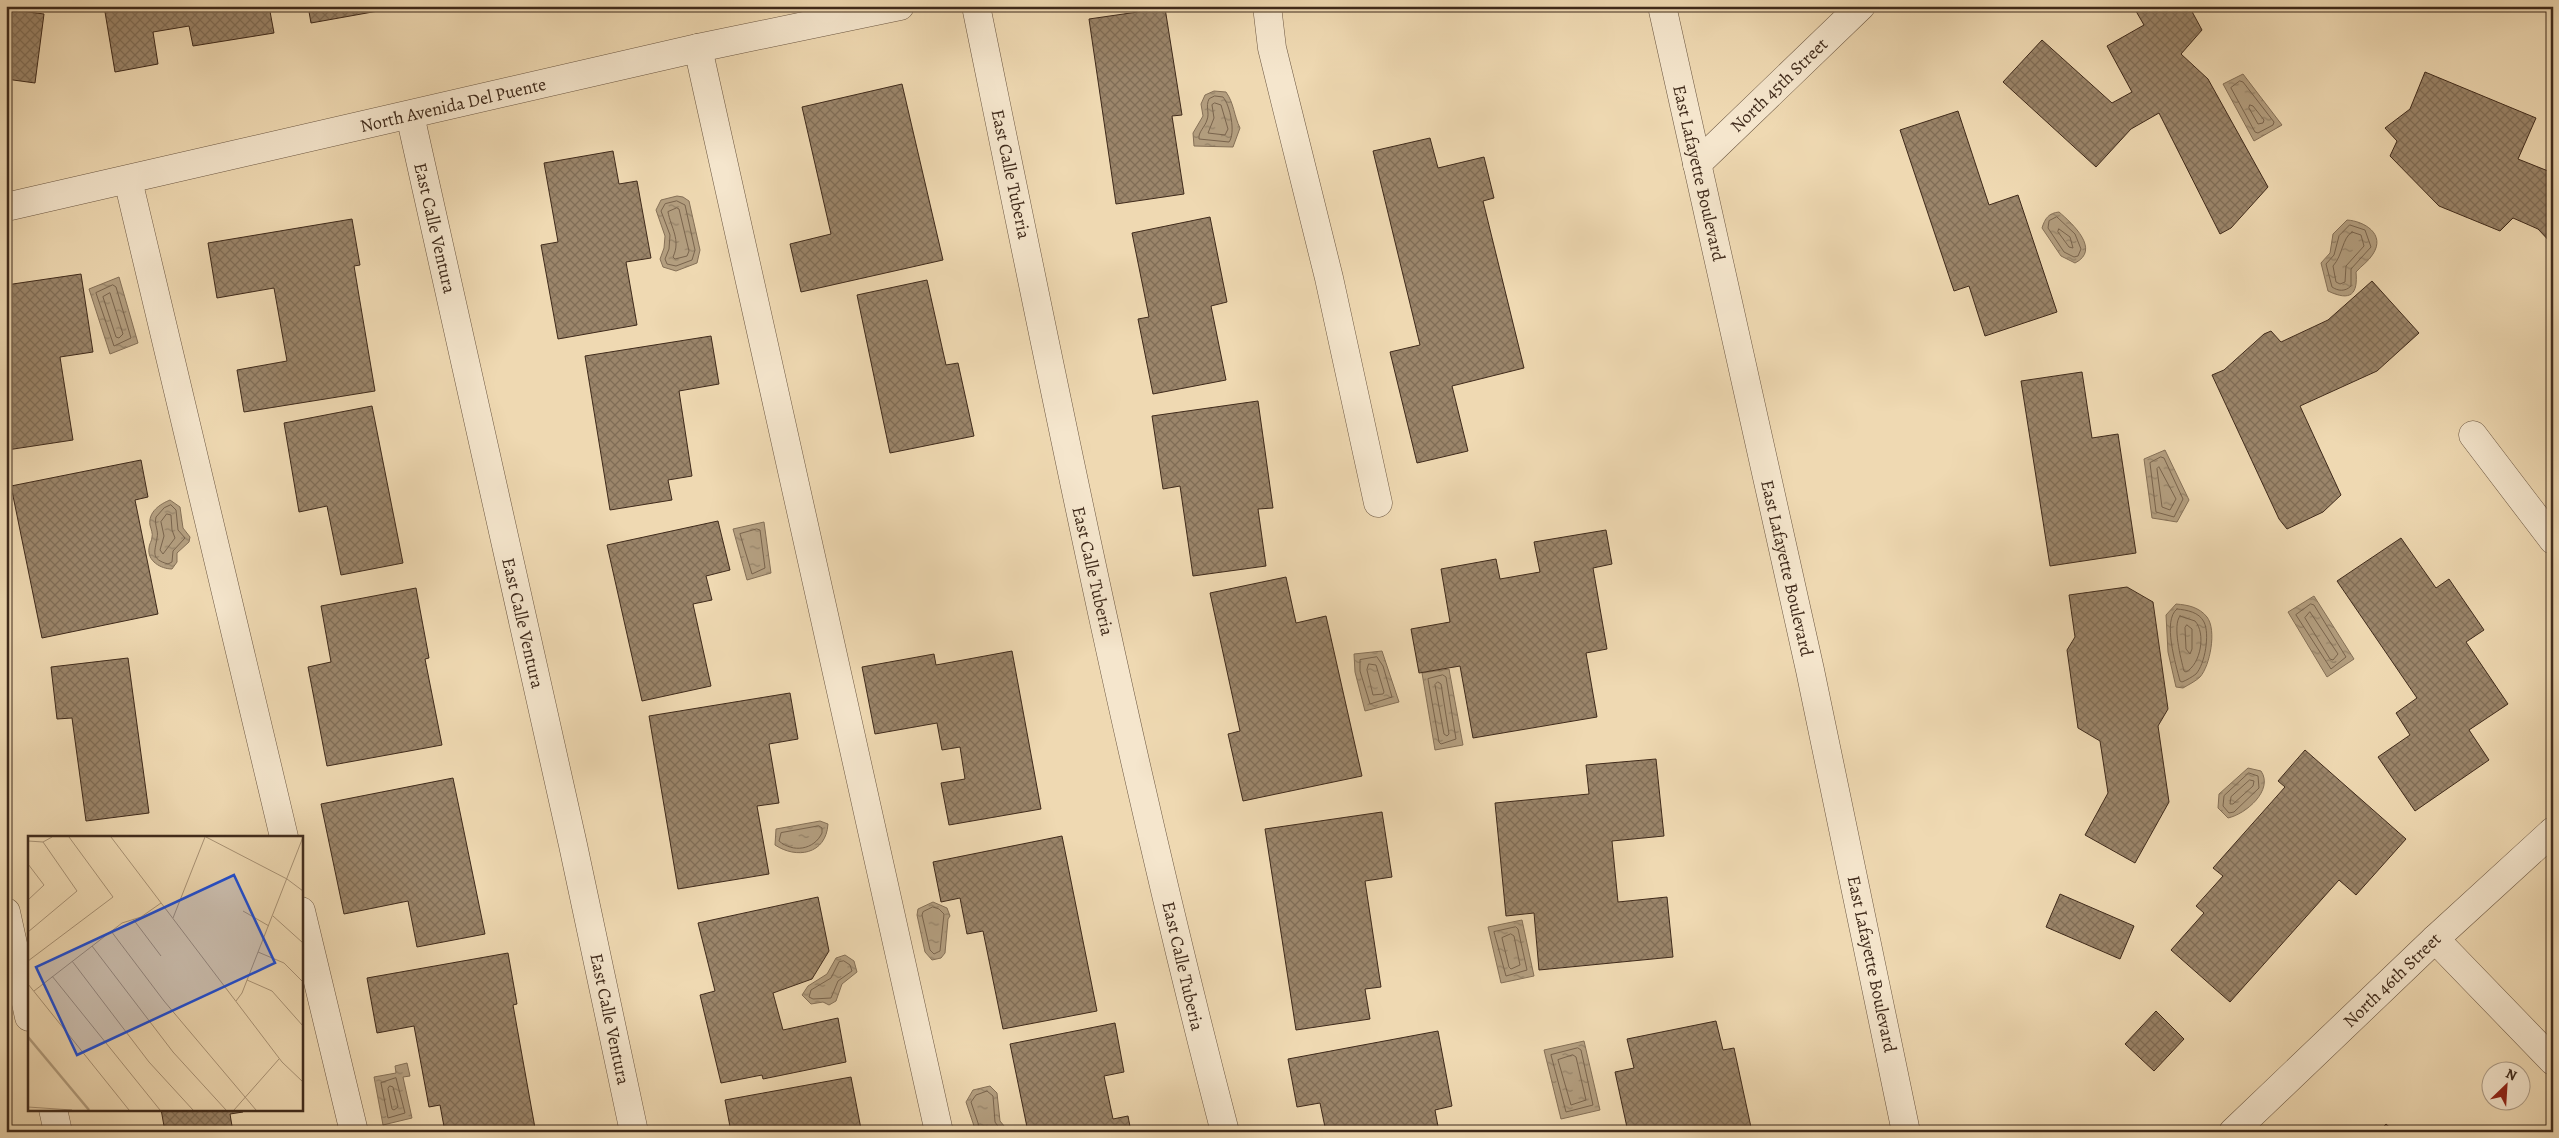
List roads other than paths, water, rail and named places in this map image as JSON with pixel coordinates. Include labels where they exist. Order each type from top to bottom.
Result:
[{"type":"street","name":"North Avenida Del Puente","points":[[6,207],[698,48],[900,6]]},
{"type":"street","name":"East Calle Tuberia","points":[[976,6],[1078,506],[1190,996],[1225,1132]]},
{"type":"street","points":[[1267,6],[1272,48],[1329,278],[1378,503]]},
{"type":"street","name":"East Lafayette Boulevard","points":[[1662,6],[1810,670],[1906,1132]]},
{"type":"street","name":"North 45th Street","points":[[1697,164],[1861,6]]},
{"type":"street","points":[[698,48],[939,1132]]},
{"type":"street","name":"East Calle Ventura","points":[[410,115],[571,836],[634,1132]]},
{"type":"street","points":[[128,180],[284,836]]},
{"type":"street","points":[[2473,435],[2553,540]]},
{"type":"street","name":"North 46th Street","points":[[2233,1132],[2435,939],[2553,831]]},
{"type":"street","points":[[6,912],[28,1012]]},
{"type":"street","points":[[302,915],[354,1132]]},
{"type":"street","points":[[2435,939],[2553,1061]]},
{"type":"street","points":[[52,1110],[58,1132]]},
{"type":"water","points":[[2243,74],[2282,125],[2254,141],[2223,84]]},
{"type":"water","points":[[1214,91],[1226,92],[1229,96],[1240,128],[1233,147],[1194,146],[1193,133],[1203,116],[1201,104],[1205,95]]},
{"type":"water","points":[[677,196],[689,201],[700,250],[697,263],[676,271],[663,267],[660,259],[664,248],[665,236],[656,210],[661,200]]},
{"type":"water","points":[[2059,212],[2077,230],[2085,244],[2082,258],[2075,263],[2061,256],[2042,228],[2048,217]]},
{"type":"water","points":[[2347,220],[2366,226],[2375,235],[2377,240],[2373,254],[2356,272],[2354,291],[2347,296],[2342,296],[2328,291],[2321,263],[2330,253],[2333,234]]},
{"type":"water","points":[[119,277],[138,343],[110,354],[89,289]]},
{"type":"water","points":[[2165,450],[2189,500],[2177,522],[2152,518],[2144,459]]},
{"type":"water","points":[[170,500],[180,507],[183,528],[190,537],[189,542],[177,553],[177,562],[172,569],[159,566],[152,560],[149,553],[152,540],[151,516],[159,506]]},
{"type":"water","points":[[764,522],[771,573],[747,580],[733,529]]},
{"type":"water","points":[[2314,596],[2354,659],[2327,677],[2288,612]]},
{"type":"water","points":[[2176,604],[2189,606],[2200,611],[2207,617],[2212,630],[2211,648],[2204,672],[2200,677],[2183,688],[2176,687],[2168,652],[2166,615]]},
{"type":"water","points":[[1382,651],[1399,702],[1365,711],[1355,672],[1354,654]]},
{"type":"water","points":[[1449,669],[1463,745],[1435,750],[1422,673]]},
{"type":"water","points":[[2248,768],[2261,771],[2264,778],[2264,786],[2261,793],[2250,806],[2243,812],[2228,818],[2218,808],[2219,794]]},
{"type":"water","points":[[820,821],[828,824],[822,842],[816,848],[800,853],[775,845],[776,829]]},
{"type":"water","points":[[933,902],[947,908],[950,916],[948,919],[945,953],[941,958],[932,960],[925,952],[917,915],[918,909]]},
{"type":"water","points":[[1522,920],[1534,976],[1501,983],[1488,927]]},
{"type":"water","points":[[845,955],[854,961],[857,972],[842,984],[836,1001],[829,1005],[823,1002],[811,1004],[802,995],[808,986],[827,974],[836,958]]},
{"type":"water","points":[[1584,1041],[1600,1110],[1561,1119],[1544,1050]]},
{"type":"water","points":[[407,1063],[410,1076],[403,1077],[412,1118],[383,1125],[374,1077],[396,1073],[395,1066]]},
{"type":"water","points":[[990,1086],[997,1093],[1000,1121],[1009,1132],[976,1132],[966,1102],[973,1090]]}]
